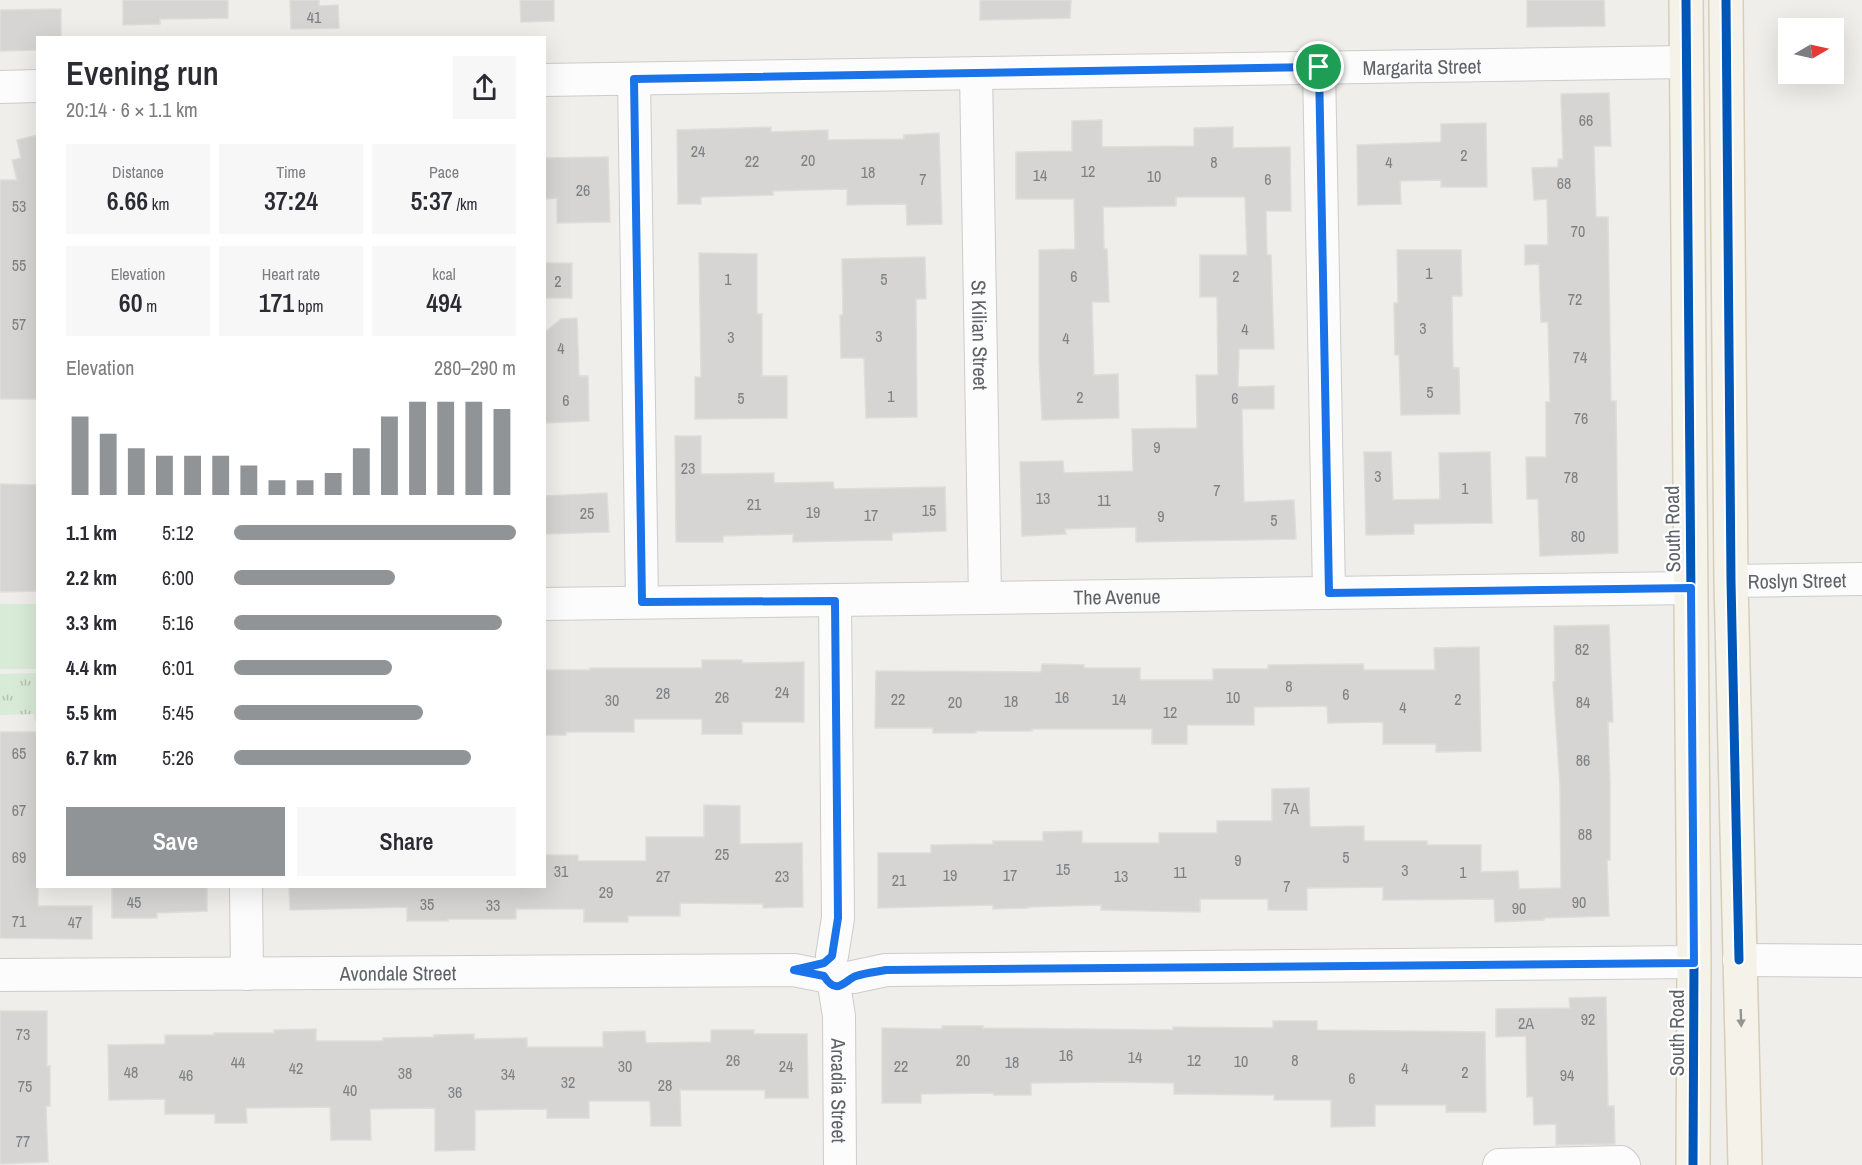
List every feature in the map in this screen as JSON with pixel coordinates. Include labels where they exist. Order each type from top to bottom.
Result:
[{"type":"main road","name":"South Road","points":[[1686,0],[1694,963],[1693,1165]]},
{"type":"main road","points":[[1715,1165],[1745,1165],[1731,581],[1726,0]]},
{"type":"main road","points":[[1686,62],[1727,62]]},
{"type":"main road","points":[[1691,588],[1731,581]]},
{"type":"street","name":"Margarita Street","points":[[546,80],[1686,62]]},
{"type":"street","points":[[1319,67],[1329,593]]},
{"type":"street","name":"St Kilian Street","points":[[976,73],[985,598]]},
{"type":"street","points":[[634,79],[642,602]]},
{"type":"street","points":[[0,87],[36,86]]},
{"type":"street","name":"Roslyn Street","points":[[1731,581],[1862,579]]},
{"type":"street","name":"The Avenue","points":[[546,604],[1691,588]]},
{"type":"street","name":"Arcadia Street","points":[[835,601],[838,918],[834,970],[839,1016],[840,1165]]},
{"type":"street","points":[[246,888],[248,974]]},
{"type":"street","points":[[1739,960],[1862,961]]},
{"type":"street","name":"Avondale Street","points":[[0,975],[1694,963]]},
{"type":"street","points":[[1499,1165],[1621,1162],[1624,1165]]},
{"type":"green space","points":[[0,604],[36,604],[36,669],[0,669]]},
{"type":"green space","points":[[36,673],[36,721],[34,714],[0,715],[0,674]]},
{"type":"building","points":[[123,0],[228,0],[228,18],[160,19],[160,24],[123,25]]},
{"type":"building","points":[[290,0],[319,0],[319,6],[338,5],[339,28],[291,29]]},
{"type":"building","points":[[520,0],[554,0],[554,21],[521,22]]},
{"type":"building","points":[[980,0],[1071,0],[1070,18],[980,20]]},
{"type":"building","points":[[1527,0],[1604,0],[1605,26],[1527,27]]},
{"type":"building","points":[[61,9],[61,36],[36,36],[36,50],[0,51],[0,10]]},
{"type":"building","points":[[1609,93],[1611,146],[1594,146],[1596,217],[1608,217],[1611,401],[1616,401],[1618,553],[1540,556],[1538,499],[1527,499],[1526,457],[1546,457],[1546,402],[1550,402],[1548,322],[1541,322],[1539,264],[1525,265],[1525,245],[1548,245],[1547,199],[1534,200],[1532,168],[1558,167],[1558,159],[1563,159],[1561,94]]},
{"type":"building","points":[[1102,120],[1102,147],[1194,146],[1194,128],[1233,127],[1233,148],[1290,147],[1291,211],[1266,211],[1267,255],[1271,255],[1274,349],[1239,349],[1238,387],[1274,386],[1274,409],[1242,409],[1244,502],[1294,500],[1296,539],[1136,542],[1136,527],[1065,529],[1066,534],[1022,536],[1020,462],[1063,461],[1064,473],[1133,471],[1132,429],[1197,428],[1196,375],[1218,375],[1217,297],[1200,297],[1200,255],[1247,255],[1245,197],[1176,197],[1176,206],[1103,207],[1109,302],[1092,302],[1094,375],[1118,374],[1119,418],[1042,420],[1039,360],[1039,250],[1075,249],[1074,199],[1016,199],[1016,152],[1072,151],[1072,121]]},
{"type":"building","points":[[1486,123],[1487,187],[1441,187],[1441,180],[1400,181],[1401,204],[1358,205],[1357,145],[1441,142],[1441,124]]},
{"type":"building","points":[[771,127],[771,132],[828,130],[828,140],[904,139],[904,135],[939,133],[942,224],[907,225],[906,204],[847,205],[847,189],[773,191],[773,195],[701,197],[701,204],[678,204],[677,130]]},
{"type":"building","points":[[36,135],[36,399],[0,399],[0,180],[17,180],[12,160],[21,158],[17,140]]},
{"type":"building","points":[[608,157],[610,222],[557,223],[557,198],[546,199],[546,158]]},
{"type":"building","points":[[1397,250],[1461,250],[1462,296],[1452,296],[1453,368],[1459,368],[1460,414],[1401,415],[1399,355],[1395,355],[1394,303],[1398,303]]},
{"type":"building","points":[[699,253],[757,254],[757,314],[762,314],[762,376],[787,376],[787,418],[695,419],[695,377],[701,377]]},
{"type":"building","points":[[925,257],[926,299],[916,299],[917,417],[866,418],[864,358],[841,358],[842,259]]},
{"type":"building","points":[[546,263],[572,263],[572,298],[546,298]]},
{"type":"building","points":[[577,318],[579,376],[588,376],[589,421],[546,423],[546,331],[561,319]]},
{"type":"building","points":[[675,436],[701,436],[701,474],[774,473],[774,483],[833,482],[834,489],[945,487],[946,531],[892,533],[892,540],[793,542],[793,534],[723,536],[723,542],[676,542]]},
{"type":"building","points":[[1364,452],[1391,452],[1393,500],[1440,499],[1439,453],[1490,452],[1492,523],[1414,524],[1414,534],[1366,535]]},
{"type":"building","points":[[0,484],[36,485],[36,591],[0,592]]},
{"type":"building","points":[[607,493],[609,532],[546,534],[546,496]]},
{"type":"building","points":[[1609,625],[1613,722],[1608,722],[1609,916],[1495,922],[1494,899],[1383,900],[1383,887],[1307,888],[1307,910],[1268,910],[1268,899],[1200,899],[1200,912],[1101,910],[1101,905],[993,909],[993,905],[878,908],[878,853],[931,853],[931,845],[1043,841],[1043,832],[1082,831],[1082,843],[1159,843],[1159,833],[1217,833],[1217,821],[1272,821],[1272,789],[1309,788],[1310,827],[1364,826],[1364,841],[1427,841],[1427,845],[1481,845],[1481,872],[1518,871],[1519,889],[1561,888],[1560,786],[1553,682],[1555,681],[1554,626]]},
{"type":"building","points":[[1479,647],[1481,751],[1436,752],[1436,744],[1383,744],[1383,722],[1328,723],[1327,706],[1254,707],[1254,725],[1187,725],[1187,744],[1152,744],[1152,729],[1032,729],[1032,731],[933,733],[933,728],[875,728],[876,671],[1041,672],[1042,664],[1084,665],[1084,668],[1140,668],[1140,680],[1213,680],[1213,669],[1268,669],[1268,665],[1363,664],[1364,670],[1435,670],[1434,648]]},
{"type":"building","points":[[702,660],[742,660],[742,663],[804,662],[804,722],[742,722],[742,734],[702,734],[702,719],[634,719],[634,732],[566,732],[566,735],[546,735],[546,670],[702,668]]},
{"type":"building","points":[[0,732],[36,732],[38,906],[92,906],[92,939],[0,938]]},
{"type":"building","points":[[704,805],[740,806],[740,844],[802,843],[803,907],[763,908],[763,904],[680,903],[680,916],[628,916],[628,922],[584,922],[584,909],[516,909],[516,919],[448,919],[448,921],[407,921],[407,907],[290,910],[289,888],[546,888],[546,855],[578,855],[578,861],[646,861],[646,837],[704,837]]},
{"type":"building","points":[[112,888],[207,888],[207,911],[157,913],[157,918],[112,918]]},
{"type":"building","points":[[1606,997],[1608,1106],[1614,1106],[1615,1144],[1556,1145],[1556,1124],[1534,1125],[1533,1097],[1527,1097],[1526,1036],[1496,1037],[1496,1009],[1570,1008],[1569,998]]},
{"type":"building","points":[[0,1011],[47,1011],[47,1066],[50,1066],[50,1106],[46,1106],[48,1162],[0,1164]]},
{"type":"building","points":[[1273,1021],[1317,1021],[1317,1030],[1485,1032],[1486,1112],[1446,1112],[1446,1105],[1375,1105],[1375,1126],[1331,1127],[1331,1100],[1274,1100],[1274,1095],[1174,1094],[1174,1083],[1113,1082],[1031,1083],[1031,1095],[921,1094],[921,1103],[882,1103],[882,1028],[942,1029],[942,1026],[983,1026],[983,1028],[1173,1030],[1173,1027],[1273,1028]]},
{"type":"building","points":[[316,1029],[316,1041],[383,1041],[383,1038],[474,1034],[474,1039],[527,1038],[527,1047],[603,1047],[603,1032],[645,1031],[646,1043],[711,1042],[711,1030],[754,1030],[754,1034],[807,1034],[808,1098],[765,1098],[765,1090],[680,1090],[681,1126],[651,1126],[650,1101],[589,1101],[589,1118],[547,1118],[547,1109],[475,1110],[475,1150],[435,1151],[435,1108],[370,1109],[371,1140],[331,1140],[330,1107],[246,1108],[247,1123],[215,1123],[215,1114],[165,1114],[165,1099],[109,1100],[108,1045],[165,1044],[165,1035],[274,1033],[274,1030]]},
{"type":"cycle path","points":[[1686,0],[1694,962],[1693,1165]]},
{"type":"cycle path","points":[[1726,0],[1731,581],[1739,960]]},
{"type":"route","points":[[1319,67],[1329,593],[1691,588],[1694,963],[886,970],[853,977],[842,986],[830,983],[824,976],[794,970],[824,963],[832,956],[838,918],[835,601],[642,602],[634,79],[1319,67]]}]
